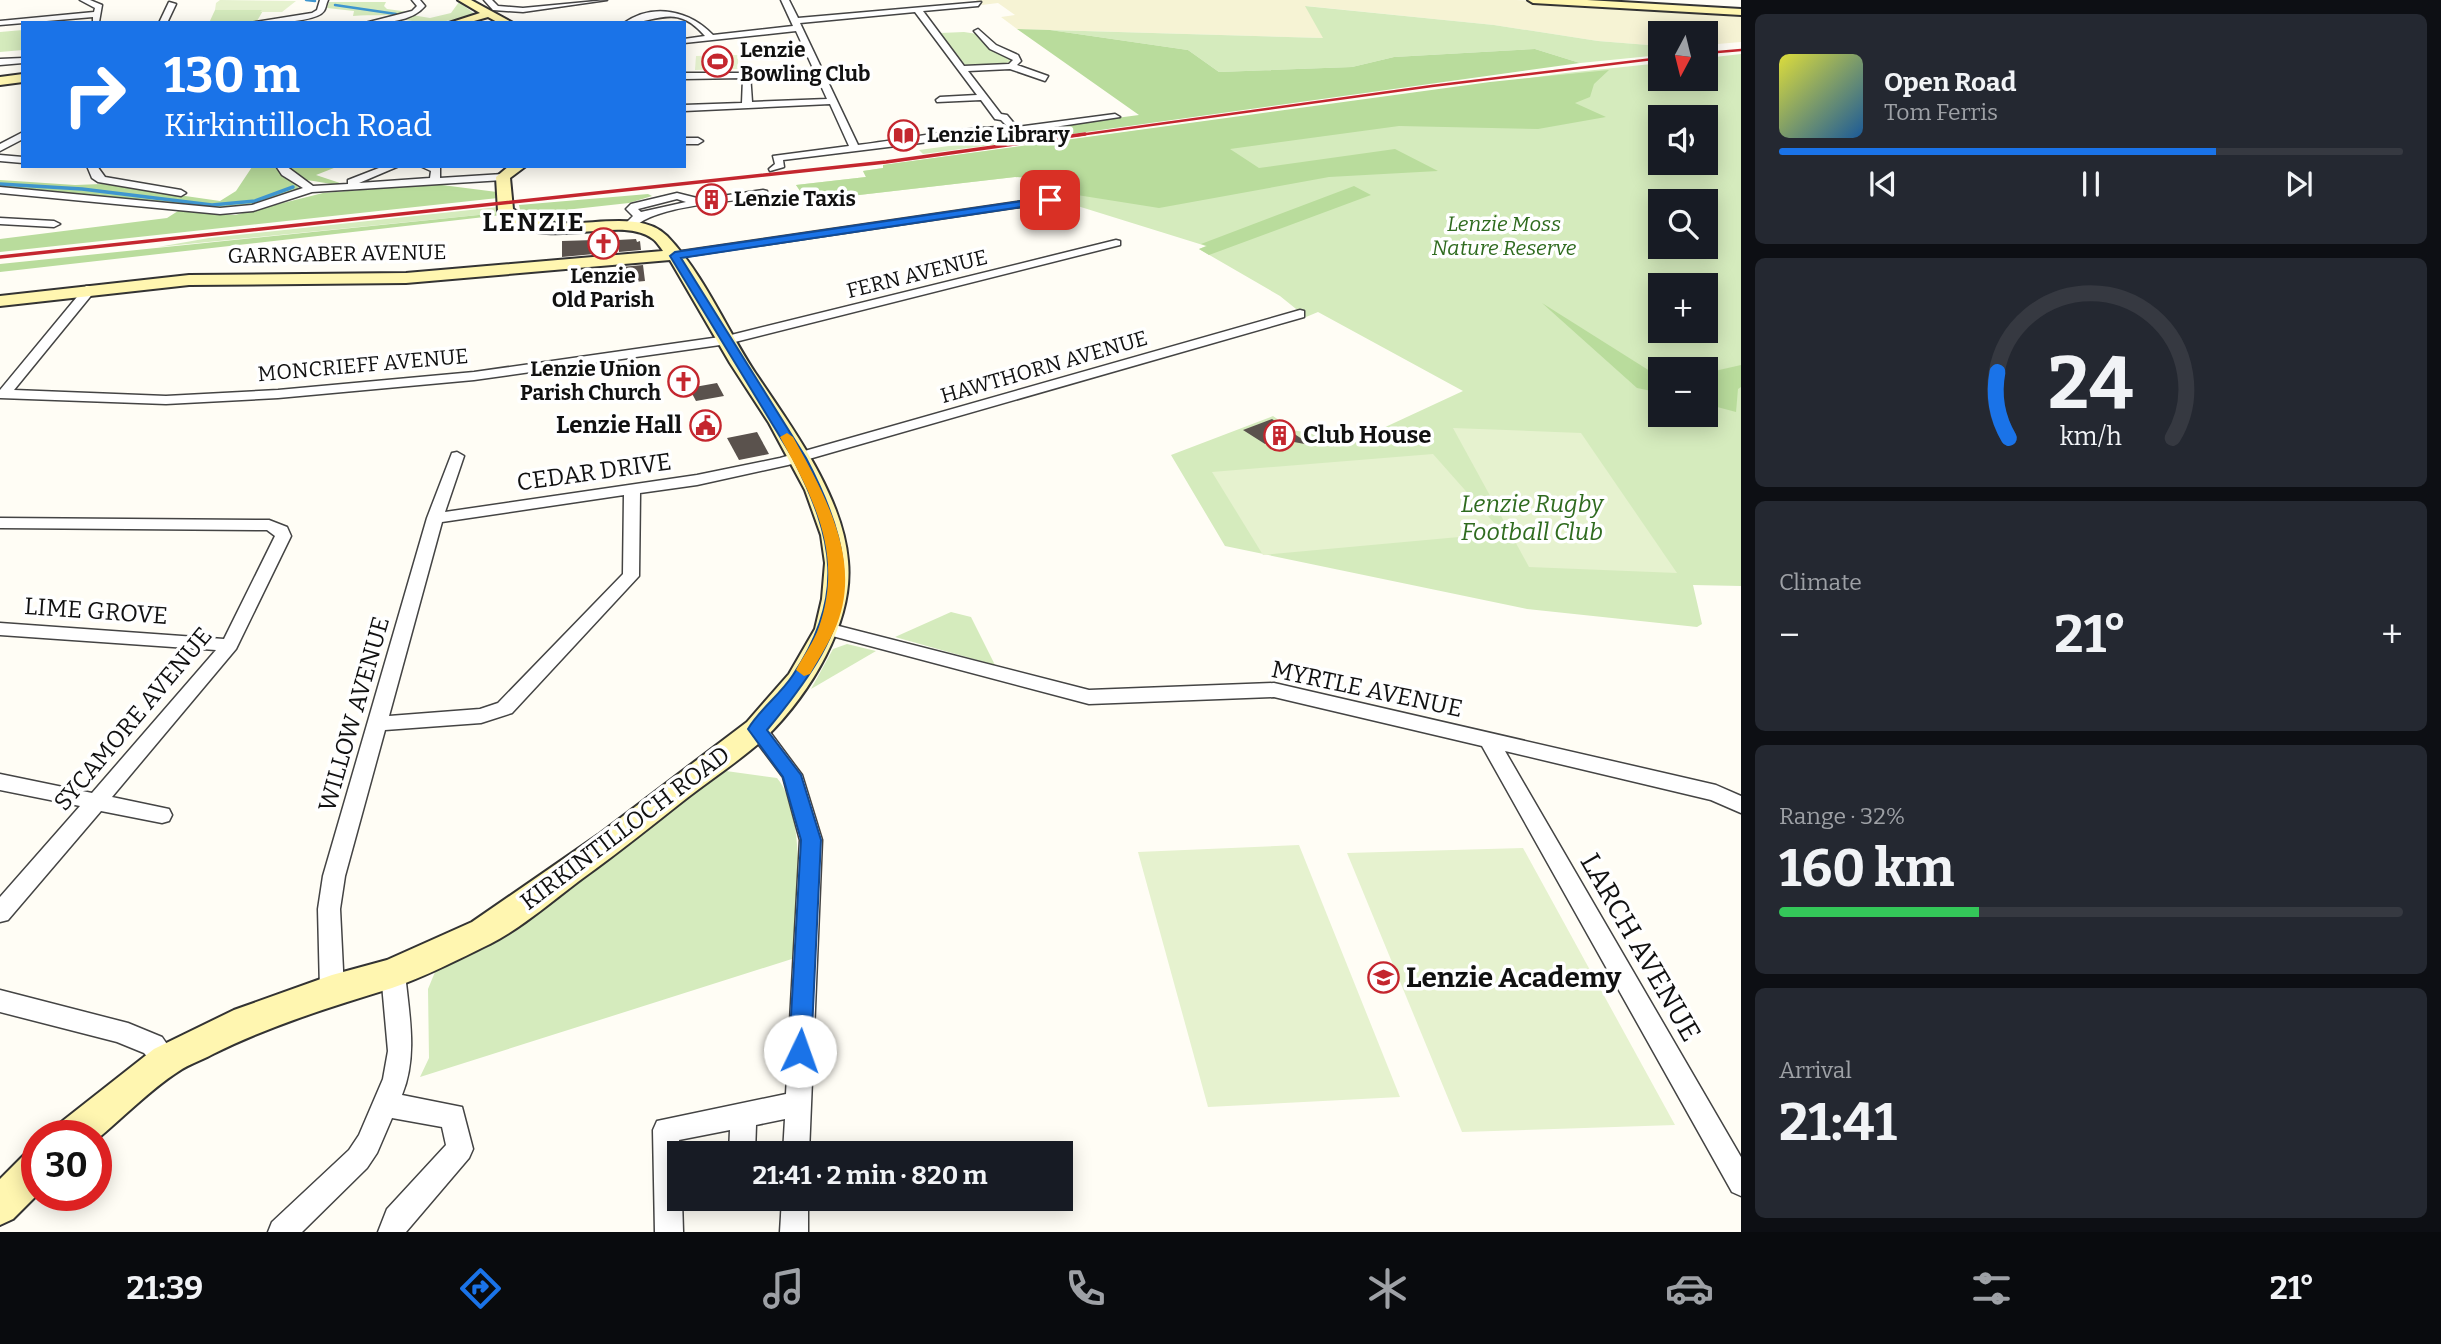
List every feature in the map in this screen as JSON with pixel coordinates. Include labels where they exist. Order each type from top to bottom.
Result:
[{"type":"main road","points":[[463,0],[503,21]]},
{"type":"main road","points":[[1532,0],[1741,12]]},
{"type":"main road","points":[[461,21],[487,14]]},
{"type":"main road","points":[[0,81],[21,78]]},
{"type":"main road","points":[[503,177],[516,168]]},
{"type":"main road","name":"KIRKINTILLOCH ROAD","points":[[93,1120],[166,1060],[246,1021],[332,990],[393,973],[483,932],[609,843],[757,729],[798,680],[827,629],[834,599],[837,563],[832,535],[816,490],[675,256],[658,235],[634,221],[550,229],[521,223],[506,211],[503,177]]},
{"type":"main road","name":"GARNGABER AVENUE","points":[[0,301],[90,289],[189,281],[406,278],[675,256]]},
{"type":"main road","points":[[0,1206],[21,1184]]},
{"type":"street","points":[[48,21],[96,19],[99,6],[84,0]]},
{"type":"street","points":[[269,21],[314,15],[320,11],[324,0]]},
{"type":"street","points":[[378,21],[415,13],[421,6],[416,0]]},
{"type":"street","points":[[488,0],[496,8],[507,10],[603,0]]},
{"type":"street","points":[[785,0],[855,148]]},
{"type":"street","points":[[686,41],[976,2]]},
{"type":"street","points":[[164,21],[172,4]]},
{"type":"street","points":[[917,9],[998,117]]},
{"type":"street","points":[[617,21],[655,15],[692,19],[711,38]]},
{"type":"street","points":[[632,21],[643,16]]},
{"type":"street","points":[[0,23],[21,22]]},
{"type":"street","points":[[977,30],[993,47],[1015,57],[1017,61],[1011,66]]},
{"type":"street","points":[[0,62],[21,60]]},
{"type":"street","points":[[962,69],[1011,66],[1046,80]]},
{"type":"street","points":[[686,76],[747,75],[747,106]]},
{"type":"street","points":[[940,100],[982,97]]},
{"type":"street","points":[[686,108],[833,102]]},
{"type":"street","points":[[774,169],[780,165],[777,158],[961,135],[989,125],[998,117],[1004,117],[1015,130]]},
{"type":"street","points":[[978,130],[1015,130],[1115,117]]},
{"type":"street","points":[[0,148],[21,136]]},
{"type":"street","points":[[686,141],[698,141]]},
{"type":"street","points":[[0,158],[21,160]]},
{"type":"street","points":[[93,168],[96,176],[102,180],[168,192],[180,189]]},
{"type":"street","points":[[282,168],[312,189]]},
{"type":"street","points":[[352,182],[372,178],[390,168]]},
{"type":"street","points":[[432,168],[436,169],[435,181]]},
{"type":"street","points":[[0,190],[220,211],[253,208],[312,189],[503,177]]},
{"type":"street","points":[[634,221],[631,209],[644,203],[684,195],[692,202],[716,203],[735,196],[763,193]]},
{"type":"street","points":[[675,256],[1050,200]]},
{"type":"street","points":[[0,221],[54,224]]},
{"type":"street","name":"FERN AVENUE","points":[[727,340],[1116,243]]},
{"type":"street","points":[[2,394],[90,289]]},
{"type":"street","name":"HAWTHORN AVENUE","points":[[799,458],[1300,314]]},
{"type":"street","name":"MONCRIEFF AVENUE","points":[[2,394],[119,400],[278,394],[474,376],[727,340]]},
{"type":"street","name":"WILLOW AVENUE","points":[[332,990],[329,909],[334,876],[435,518],[457,456]]},
{"type":"street","name":"CEDAR DRIVE","points":[[435,518],[632,490],[799,458]]},
{"type":"street","points":[[377,724],[481,716],[505,708],[631,576],[634,567],[632,490]]},
{"type":"street","name":"SYCAMORE AVENUE","points":[[0,523],[276,527],[283,536],[230,645],[204,679],[0,913]]},
{"type":"street","name":"LIME GROVE","points":[[0,629],[230,645]]},
{"type":"street","name":"MYRTLE AVENUE","points":[[827,629],[1089,697],[1274,690],[1736,802]]},
{"type":"street","points":[[757,729],[792,775],[811,840],[796,1141]]},
{"type":"street","name":"LARCH AVENUE","points":[[1489,741],[1741,1183]]},
{"type":"street","points":[[0,782],[162,815]]},
{"type":"street","points":[[282,1232],[358,1159],[368,1144],[385,1105],[400,1065],[393,973]]},
{"type":"street","points":[[0,1001],[119,1031],[153,1045],[166,1060]]},
{"type":"street","points":[[667,1141],[666,1130],[797,1104]]},
{"type":"street","points":[[385,1105],[453,1116],[460,1149],[397,1219],[392,1232]]},
{"type":"street","points":[[742,1141],[743,1114]]},
{"type":"street","points":[[668,1232],[670,1211]]},
{"type":"street","points":[[794,1232],[795,1211]]},
{"type":"shaded area","points":[[976,0],[1516,0],[1741,14],[1741,42],[1718,44],[1718,21],[1648,21],[1648,45],[1598,41],[1494,25],[1306,6],[1324,38],[1017,29],[1001,17],[1015,15],[998,3],[982,5]]},
{"type":"green space","points":[[220,0],[296,1],[282,12],[260,12],[262,10],[215,10],[216,3]]},
{"type":"green space","points":[[329,2],[386,2],[384,6],[387,9],[409,12],[353,16],[354,11],[327,8]]},
{"type":"green space","points":[[459,2],[476,15],[447,21],[399,18],[412,15],[430,18],[451,13]]},
{"type":"green space","points":[[1305,6],[1494,25],[1598,41],[1648,45],[1648,56],[1580,63],[1535,49],[1394,57],[1352,67],[1219,72],[1188,50],[1050,30],[1323,38]]},
{"type":"green space","points":[[264,9],[257,21],[210,21],[215,10]]},
{"type":"green space","points":[[1017,29],[1050,30],[1188,50],[1219,72],[1352,67],[1394,57],[1535,49],[1580,63],[1029,140],[1018,131],[1139,115]]},
{"type":"green space","points":[[21,30],[21,50],[0,52],[0,32]]},
{"type":"green space","points":[[940,33],[977,34],[981,41],[1012,61],[1000,65],[966,66]]},
{"type":"green space","name":"Lenzie Moss Nature Reserve","points":[[1741,54],[1741,586],[1693,585],[1702,624],[1697,627],[1527,609],[1225,546],[1171,455],[1273,416],[1293,430],[1353,442],[1463,391],[1318,312],[1306,317],[1280,296],[1199,249],[1206,246],[1055,199],[1077,195],[1071,180],[1015,177],[807,201],[796,185],[866,177],[863,171],[883,168],[883,165],[1566,73],[1648,64],[1648,91],[1718,91],[1718,57]]},
{"type":"green space","name":"Lenzie Bowling Club","points":[[738,55],[738,69],[695,70],[696,56]]},
{"type":"green space","points":[[1609,70],[1594,84],[1590,97],[1575,103],[1606,117],[1538,129],[1399,126],[1230,149],[1259,168],[1395,149],[1438,171],[1329,177],[1159,208],[1077,195],[1071,180],[1015,177],[807,201],[796,185],[866,177],[863,171],[883,168],[883,165],[1490,82]]},
{"type":"green space","points":[[1024,136],[1029,140],[923,154],[919,150]]},
{"type":"green space","points":[[251,168],[334,168],[316,175],[349,186],[306,180],[292,181],[300,189],[250,206],[226,209],[0,189],[0,180],[102,184],[220,201],[236,191]]},
{"type":"green space","points":[[434,184],[497,192],[498,198],[0,252],[0,239],[167,218],[178,211],[235,215],[323,193]]},
{"type":"green space","points":[[1354,186],[1371,195],[1209,255],[1199,249],[1207,246],[1201,244]]},
{"type":"green space","points":[[648,194],[652,196],[629,203],[556,211],[555,225],[533,221],[521,214],[519,205]]},
{"type":"green space","points":[[498,207],[498,213],[158,247],[209,238]]},
{"type":"green space","points":[[498,213],[502,215],[0,272],[0,264]]},
{"type":"green space","points":[[1542,303],[1648,370],[1648,390],[1637,388]]},
{"type":"green space","points":[[1741,365],[1741,387],[1738,389],[1736,412],[1718,407],[1718,370]]},
{"type":"green space","name":"Lenzie Rugby Football Club","points":[[1453,428],[1581,433],[1677,573],[1529,567]]},
{"type":"green space","points":[[1433,454],[1503,533],[1263,555],[1212,472]]},
{"type":"green space","points":[[951,612],[971,617],[995,665],[895,637]]},
{"type":"green space","points":[[847,644],[876,651],[811,689],[833,649]]},
{"type":"green space","points":[[726,771],[777,778],[787,795],[797,839],[795,958],[420,1077],[429,1058],[428,989],[435,972],[491,942]]},
{"type":"green space","points":[[1299,845],[1400,1097],[1208,1107],[1138,852]]},
{"type":"green space","points":[[1523,848],[1675,1125],[1462,1132],[1347,853]]},
{"type":"building","points":[[636,239],[637,242],[640,241],[641,250],[619,252],[618,240]]},
{"type":"building","points":[[594,240],[594,254],[562,257],[562,241]]},
{"type":"building","points":[[643,265],[645,281],[623,283],[621,267]]},
{"type":"building","points":[[717,383],[724,396],[696,401],[689,388]]},
{"type":"building","name":"Club House","points":[[1272,419],[1311,445],[1278,439],[1265,444],[1243,430]]},
{"type":"building","points":[[757,432],[769,454],[739,460],[727,438]]},
{"type":"waterway","points":[[306,0],[315,1]]},
{"type":"waterway","points":[[335,5],[396,14]]},
{"type":"waterway","points":[[0,184],[82,189],[212,205],[255,201],[293,187]]},
{"type":"railway","points":[[1718,52],[1741,50]]},
{"type":"railway","points":[[1072,136],[1432,86],[1648,60]]},
{"type":"railway","points":[[0,257],[886,162],[1085,134]]},
{"type":"slow traffic","points":[[787,437],[816,490],[832,535],[837,563],[834,599],[827,629],[804,670]]},
{"type":"place","name":"Lenzie Bowling Club","points":[[717,62]]},
{"type":"place","name":"Lenzie Library","points":[[904,135]]},
{"type":"place","name":"Lenzie Taxis","points":[[711,199]]},
{"type":"place","name":"Lenzie Old Parish","points":[[603,244]]},
{"type":"place","name":"Lenzie Union Parish Church","points":[[684,381]]},
{"type":"place","name":"Lenzie Hall","points":[[705,425]]},
{"type":"place","name":"Club House","points":[[1280,435]]},
{"type":"place","name":"Lenzie Academy","points":[[1383,977]]},
{"type":"district","name":"LENZIE","points":[[534,222]]},
{"type":"route","points":[[800,1051],[811,840],[792,775],[757,729],[798,680],[827,629],[834,599],[837,563],[832,535],[816,490],[766,402],[739,363],[675,256],[1050,200]]}]
